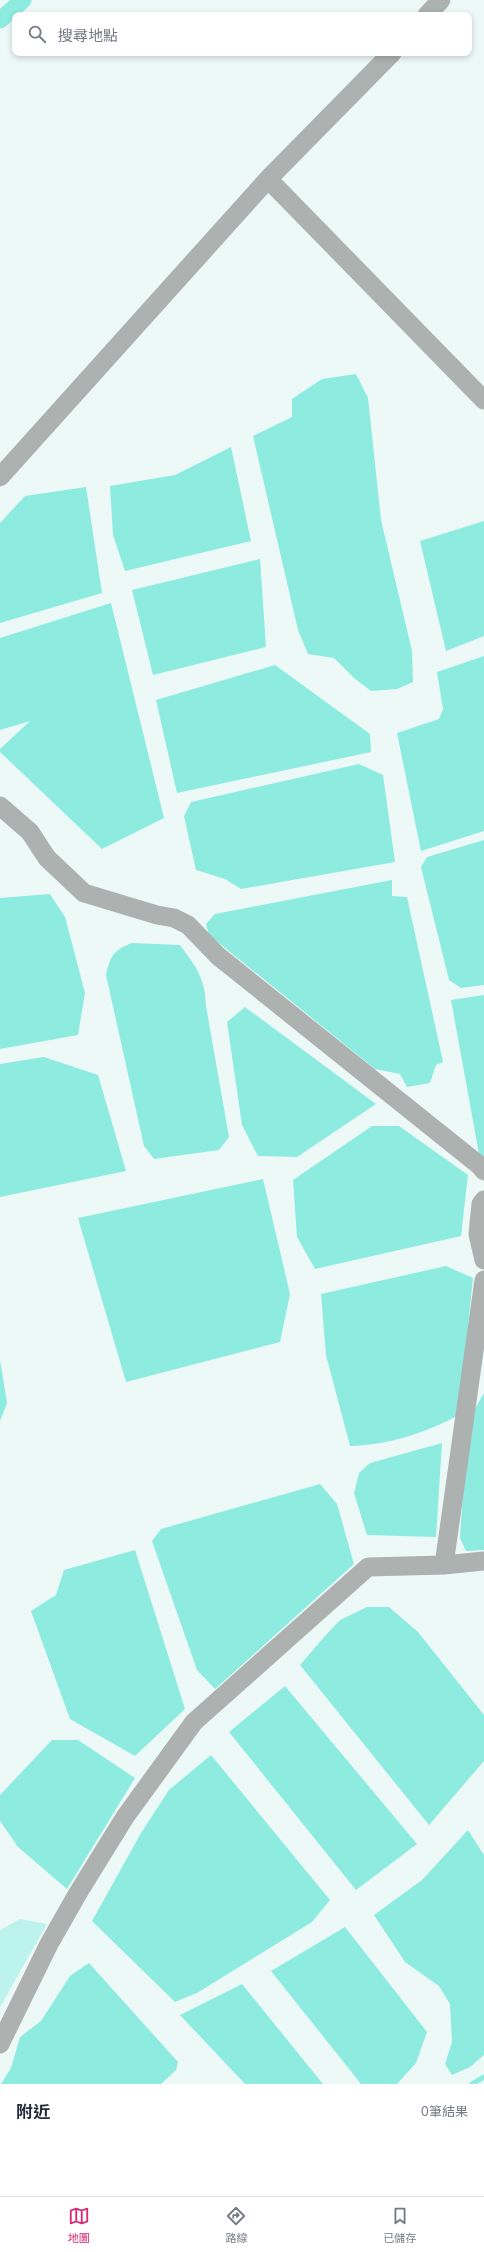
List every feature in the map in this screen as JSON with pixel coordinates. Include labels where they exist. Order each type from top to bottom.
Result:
[{"type":"street","points":[[430,12],[442,0]]},
{"type":"street","points":[[0,477],[268,180],[389,56]]},
{"type":"street","points":[[268,180],[484,400]]},
{"type":"street","points":[[0,806],[30,832],[47,858],[84,893],[157,915],[174,918],[188,925],[218,956],[479,1165],[484,1171]]},
{"type":"street","points":[[484,1200],[481,1204],[478,1234],[484,1260]]},
{"type":"street","points":[[444,1564],[484,1280]]},
{"type":"street","points":[[0,2044],[49,1944],[78,1893],[125,1817],[194,1722],[368,1567],[484,1561]]},
{"type":"shaded area","points":[[356,374],[368,398],[381,520],[412,651],[413,682],[397,689],[371,691],[354,678],[334,658],[308,654],[298,630],[253,436],[292,417],[292,399],[322,379]]},
{"type":"shaded area","points":[[231,447],[251,541],[125,571],[113,535],[110,486],[175,475]]},
{"type":"shaded area","points":[[86,487],[102,593],[0,623],[0,523],[25,496]]},
{"type":"shaded area","points":[[484,521],[484,636],[446,651],[420,541]]},
{"type":"shaded area","points":[[260,559],[266,647],[153,675],[132,590]]},
{"type":"shaded area","points":[[111,603],[164,818],[102,849],[0,752],[0,749],[30,721],[0,730],[0,638]]},
{"type":"shaded area","points":[[484,656],[484,831],[421,851],[397,733],[439,719],[443,709],[437,672]]},
{"type":"shaded area","points":[[275,665],[370,734],[371,752],[177,793],[156,700]]},
{"type":"shaded area","points":[[359,764],[383,775],[395,862],[241,889],[225,879],[196,870],[184,816],[191,802]]},
{"type":"shaded area","points":[[484,840],[484,985],[461,988],[449,980],[421,867],[427,857]]},
{"type":"shaded area","points":[[392,880],[392,896],[407,897],[443,1062],[436,1065],[430,1083],[407,1087],[400,1074],[375,1069],[209,935],[206,924],[215,914]]},
{"type":"shaded area","points":[[50,894],[65,917],[85,993],[78,1035],[0,1049],[0,898]]},
{"type":"shaded area","points":[[132,943],[180,945],[195,966],[202,980],[229,1137],[219,1150],[154,1159],[144,1146],[106,975],[109,963],[116,951]]},
{"type":"shaded area","points":[[484,995],[484,1158],[479,1154],[451,1000]]},
{"type":"shaded area","points":[[245,1007],[376,1104],[297,1157],[258,1156],[242,1125],[227,1022]]},
{"type":"shaded area","points":[[44,1057],[98,1075],[126,1171],[0,1197],[0,1064]]},
{"type":"shaded area","points":[[372,1126],[399,1126],[468,1175],[461,1236],[315,1269],[297,1237],[293,1180]]},
{"type":"shaded area","points":[[263,1179],[290,1294],[280,1342],[126,1382],[78,1218]]},
{"type":"shaded area","points":[[446,1266],[473,1278],[459,1415],[406,1437],[379,1443],[350,1446],[326,1355],[321,1294]]},
{"type":"shaded area","points":[[0,1360],[7,1403],[0,1421]]},
{"type":"shaded area","points":[[484,1393],[484,1550],[466,1551],[460,1538],[467,1423]]},
{"type":"shaded area","points":[[442,1443],[436,1537],[367,1535],[354,1493],[359,1473],[370,1463]]},
{"type":"shaded area","points":[[320,1484],[337,1504],[354,1564],[215,1689],[197,1670],[152,1541],[161,1529]]},
{"type":"shaded area","points":[[135,1550],[185,1709],[135,1756],[70,1719],[31,1611],[56,1595],[64,1570]]},
{"type":"shaded area","points":[[367,1607],[389,1607],[418,1632],[484,1715],[484,1761],[429,1825],[300,1665],[340,1620]]},
{"type":"shaded area","points":[[285,1686],[417,1844],[356,1890],[229,1732]]},
{"type":"shaded area","points":[[52,1740],[78,1740],[135,1778],[67,1889],[18,1847],[0,1821],[0,1795]]},
{"type":"shaded area","points":[[211,1755],[330,1900],[312,1922],[197,1993],[175,2002],[92,1921],[141,1833],[169,1790]]},
{"type":"shaded area","points":[[468,1830],[484,1855],[484,2055],[470,2067],[452,2075],[445,2064],[452,2042],[450,2004],[439,1986],[405,1962],[374,1915],[422,1880]]},
{"type":"shaded area","points":[[20,1919],[47,1924],[0,2007],[0,1930]]},
{"type":"shaded area","points":[[345,1927],[427,2032],[416,2063],[397,2084],[361,2084],[271,1971]]},
{"type":"shaded area","points":[[89,1963],[178,2062],[176,2070],[161,2084],[1,2084],[11,2068],[20,2037],[41,2021],[70,1976]]},
{"type":"shaded area","points":[[242,1984],[323,2084],[245,2084],[180,2015]]},
{"type":"waterway","points":[[0,20],[23,0]]},
{"type":"waterway","points":[[472,2084],[484,2077]]}]
